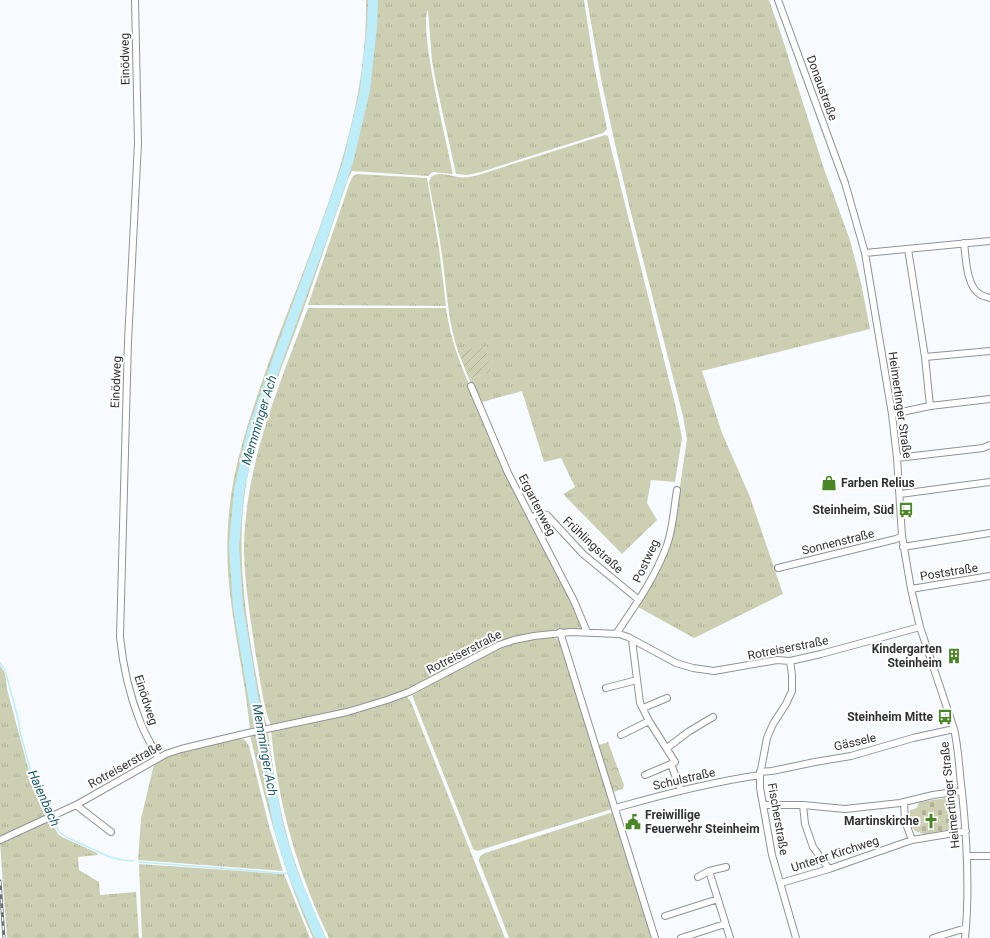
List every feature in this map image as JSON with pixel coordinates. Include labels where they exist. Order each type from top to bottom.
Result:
[{"type":"street","name":"Einödweg","points":[[135,0],[138,143],[128,349],[120,637],[126,676],[135,707],[158,757]]},
{"type":"street","name":"Donaustraße","points":[[778,0],[845,183]]},
{"type":"street","name":"Heimertinger Straße","points":[[845,183],[865,253],[892,414],[900,494],[903,547],[911,590],[920,627],[954,729],[958,746],[967,856],[965,938]]},
{"type":"street","points":[[865,253],[990,241]]},
{"type":"street","points":[[964,243],[969,278],[975,290],[980,295],[990,298]]},
{"type":"street","points":[[908,249],[925,357],[930,406]]},
{"type":"street","points":[[925,357],[990,351]]},
{"type":"street","name":"Ergartenweg","points":[[471,386],[504,463],[574,601],[587,632]]},
{"type":"street","points":[[892,414],[930,406],[990,399]]},
{"type":"street","points":[[897,458],[983,448],[990,445]]},
{"type":"street","points":[[900,494],[990,482]]},
{"type":"street","name":"Postweg","points":[[616,634],[653,576],[667,544],[677,490]]},
{"type":"street","name":"Frühlingstraße","points":[[531,518],[540,513],[547,515],[583,554],[639,600]]},
{"type":"street","points":[[903,547],[990,533]]},
{"type":"street","name":"Sonnenstraße","points":[[778,568],[896,539],[902,536]]},
{"type":"street","name":"Poststraße","points":[[911,590],[990,576]]},
{"type":"street","name":"Rotreiserstraße","points":[[0,840],[76,805],[158,757],[181,749],[347,712],[387,700],[409,692],[499,645],[524,638],[560,632],[616,634],[632,640],[676,663],[714,672],[777,660],[790,661],[822,654],[920,627]]},
{"type":"street","points":[[560,632],[655,938]]},
{"type":"street","points":[[632,640],[640,703],[649,721],[675,762],[645,775]]},
{"type":"street","name":"Fischerstraße","points":[[790,661],[792,691],[770,731],[764,750],[760,773],[760,788],[772,855],[796,938]]},
{"type":"street","points":[[606,688],[637,680]]},
{"type":"street","points":[[643,708],[667,698]]},
{"type":"street","points":[[667,748],[688,732],[714,718]]},
{"type":"street","points":[[621,735],[649,721]]},
{"type":"street","name":"Gässele","points":[[760,773],[851,756],[913,738],[954,729]]},
{"type":"street","points":[[671,764],[681,791]]},
{"type":"street","name":"Schulstraße","points":[[615,810],[626,805],[760,773]]},
{"type":"street","points":[[764,805],[803,805],[845,809],[904,802],[961,791]]},
{"type":"street","points":[[904,802],[905,821],[912,840]]},
{"type":"street","points":[[76,805],[111,832]]},
{"type":"street","points":[[803,805],[805,824],[813,847],[829,869]]},
{"type":"street","name":"Unterer Kirchweg","points":[[781,883],[829,869],[912,840],[966,831]]},
{"type":"street","points":[[967,856],[990,856]]},
{"type":"street","points":[[698,877],[726,867]]},
{"type":"street","points":[[709,872],[730,938]]},
{"type":"street","points":[[664,916],[718,899]]},
{"type":"street","points":[[681,938],[725,924]]},
{"type":"street","points":[[933,938],[966,928]]},
{"type":"green space","points":[[366,0],[584,0],[594,65],[607,129],[603,133],[481,172],[467,175],[456,174],[432,61],[428,10],[426,21],[430,63],[453,174],[433,172],[428,176],[352,171],[348,179],[300,319],[261,425],[249,469],[245,491],[242,556],[245,600],[254,664],[267,726],[250,730],[232,612],[228,573],[227,549],[230,502],[237,463],[245,433],[270,359],[320,227],[348,139],[358,94],[364,47]]},
{"type":"green space","points":[[587,0],[769,0],[824,169],[850,240],[861,283],[870,329],[702,371],[722,433],[750,497],[783,594],[694,638],[638,607],[655,577],[678,500],[687,439],[683,416],[629,205],[615,144],[602,84]]},
{"type":"green space","points":[[605,135],[608,136],[676,408],[682,438],[675,482],[651,480],[647,503],[657,520],[622,554],[563,494],[575,487],[561,458],[544,462],[522,391],[479,403],[469,379],[490,372],[485,346],[458,351],[450,318],[440,243],[429,183],[430,178],[437,174],[463,177],[475,176]]},
{"type":"green space","points":[[357,174],[427,178],[439,248],[446,306],[308,305],[350,182],[353,176]]},
{"type":"green space","points":[[308,308],[446,308],[453,341],[460,363],[473,394],[571,600],[582,629],[500,642],[397,694],[323,714],[275,725],[271,724],[268,719],[262,692],[248,604],[244,553],[246,521],[256,458],[275,398]]},
{"type":"green space","points":[[485,345],[491,372],[469,379],[458,351]]},
{"type":"green space","points":[[552,636],[559,640],[563,650],[612,809],[477,851],[473,849],[412,695],[495,649],[519,641]]},
{"type":"green space","points":[[0,665],[5,673],[7,689],[31,779],[47,815],[0,837]]},
{"type":"green space","points":[[406,696],[411,702],[505,938],[329,938],[307,888],[284,811],[274,757],[271,730]]},
{"type":"green space","points":[[268,731],[272,762],[288,841],[304,887],[326,938],[313,938],[302,913],[276,838],[250,735]]},
{"type":"green space","points":[[239,738],[245,740],[249,746],[269,826],[283,871],[138,860],[141,819],[154,764],[175,753]]},
{"type":"green space","points":[[608,742],[624,785],[623,789],[613,792],[596,746]]},
{"type":"green space","points":[[947,798],[955,803],[958,828],[924,834],[915,831],[910,824],[910,810],[917,808],[919,802]]},
{"type":"green space","points":[[613,813],[653,938],[509,938],[479,861],[480,856],[485,853]]},
{"type":"green space","points":[[50,820],[58,834],[62,837],[97,853],[98,855],[78,857],[79,870],[99,882],[100,895],[136,892],[139,938],[7,938],[0,843]]},
{"type":"green space","points":[[139,864],[284,874],[310,938],[142,938]]},
{"type":"waterway","name":"Memminger Ach","points":[[320,938],[293,874],[279,829],[253,696],[238,606],[234,546],[239,491],[251,436],[348,162],[365,90],[372,27],[373,0]]},
{"type":"waterway","name":"Haienbach","points":[[0,663],[5,670],[33,779],[49,815]]},
{"type":"waterway","name":"Haienbach","points":[[51,819],[59,832],[68,838],[110,857],[134,861]]},
{"type":"waterway","name":"Haienbach","points":[[139,862],[293,874]]},
{"type":"railway","points":[[0,881],[4,938]]},
{"type":"place","name":"Farben Relius","points":[[829,483]]},
{"type":"place","name":"Steinheim, Süd","points":[[906,510]]},
{"type":"place","name":"Kindergarten Steinheim","points":[[954,656]]},
{"type":"place","name":"Steinheim Mitte","points":[[945,717]]},
{"type":"place","name":"Martinskirche","points":[[931,821]]},
{"type":"place","name":"Freiwillige Feuerwehr Steinheim","points":[[633,822]]}]
